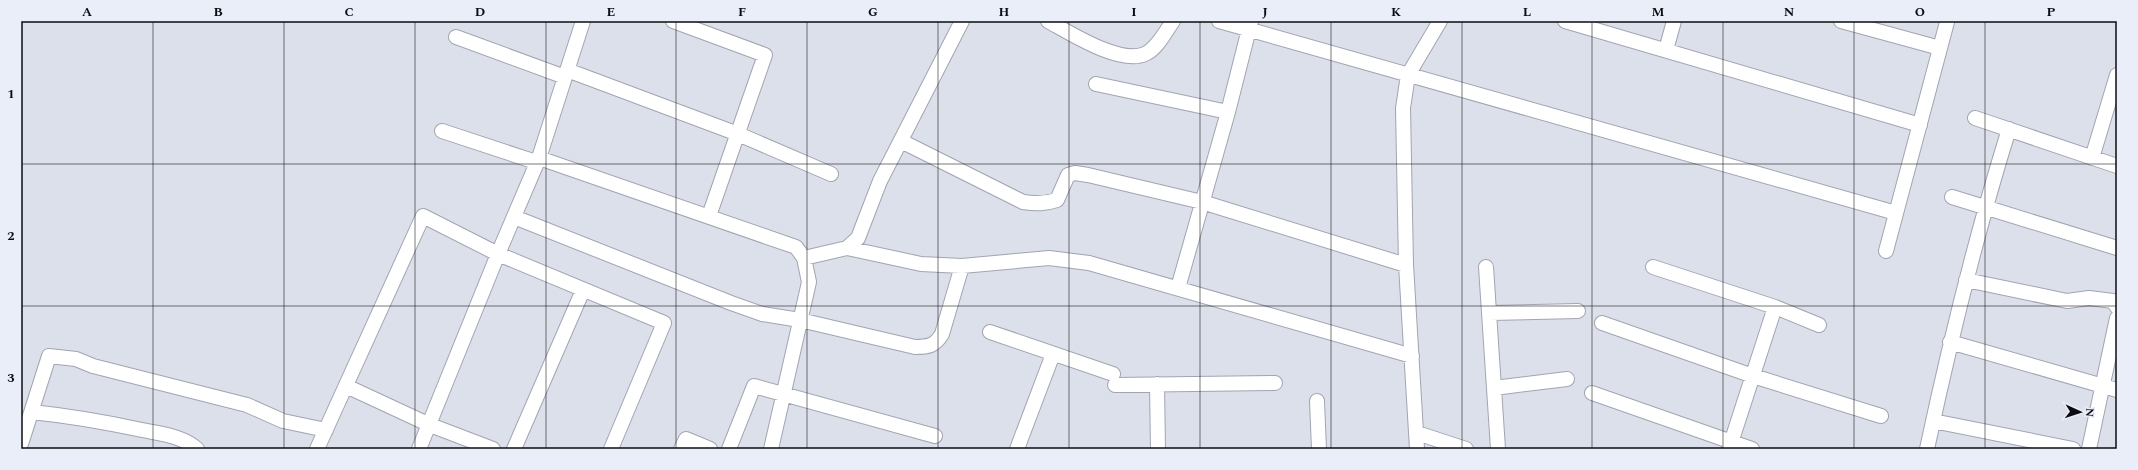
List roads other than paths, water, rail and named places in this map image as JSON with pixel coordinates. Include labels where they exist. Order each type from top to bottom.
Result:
[{"type":"street","points":[[419,449],[537,160],[583,21]]},
{"type":"street","points":[[673,21],[703,26],[765,55],[709,216]]},
{"type":"street","points":[[847,248],[858,238],[880,181],[962,21]]},
{"type":"street","points":[[1048,21],[1100,49],[1138,56],[1146,53],[1160,40],[1172,21]]},
{"type":"street","points":[[1219,21],[1250,25],[1408,75],[1896,213]]},
{"type":"street","points":[[1418,449],[1406,265],[1403,108],[1408,75],[1440,21]]},
{"type":"street","points":[[1565,21],[1920,125]]},
{"type":"street","points":[[1666,50],[1674,21]]},
{"type":"street","points":[[1841,21],[1940,48]]},
{"type":"street","points":[[1886,251],[1947,22]]},
{"type":"street","points":[[1178,288],[1228,112],[1250,25]]},
{"type":"street","points":[[456,37],[566,73],[738,134],[831,174]]},
{"type":"street","points":[[2092,158],[2117,76]]},
{"type":"street","points":[[1096,84],[1228,112]]},
{"type":"street","points":[[1975,118],[2117,166]]},
{"type":"street","points":[[1927,449],[1950,342],[1984,207],[2009,129]]},
{"type":"street","points":[[442,131],[709,216],[796,248],[804,258],[809,282],[771,449]]},
{"type":"street","points":[[900,142],[1023,202],[1035,204],[1057,200],[1068,175],[1075,173],[1202,202],[1406,265]]},
{"type":"street","points":[[1952,197],[2117,248]]},
{"type":"street","points":[[317,449],[423,216],[498,254],[664,323],[611,449]]},
{"type":"street","points":[[514,217],[730,303],[762,314],[800,320],[915,347],[927,347],[937,343],[942,334],[962,266]]},
{"type":"street","points":[[804,258],[847,248],[922,264],[962,266],[1049,258],[1088,263],[1412,356]]},
{"type":"street","points":[[1654,267],[1775,307],[1818,325]]},
{"type":"street","points":[[1486,268],[1498,449]]},
{"type":"street","points":[[1966,280],[2067,301],[2099,298],[2113,301],[2117,307]]},
{"type":"street","points":[[514,449],[583,290]]},
{"type":"street","points":[[1730,446],[1775,307]]},
{"type":"street","points":[[1489,313],[1578,311]]},
{"type":"street","points":[[2089,449],[2115,334],[2117,318]]},
{"type":"street","points":[[1602,323],[1753,376],[1881,416]]},
{"type":"street","points":[[990,332],[1053,354],[1114,380],[1157,384],[1275,383]]},
{"type":"street","points":[[1950,342],[2117,390]]},
{"type":"street","points":[[1017,449],[1053,354]]},
{"type":"street","points":[[21,444],[48,356],[76,359],[93,366],[247,405],[283,421],[326,430]]},
{"type":"street","points":[[1494,388],[1567,379]]},
{"type":"street","points":[[1157,384],[1158,449]]},
{"type":"street","points":[[346,386],[430,425],[493,449]]},
{"type":"street","points":[[730,449],[754,386],[935,436]]},
{"type":"street","points":[[1592,394],[1730,446],[1752,449]]},
{"type":"street","points":[[1317,401],[1319,449]]},
{"type":"street","points":[[32,412],[87,418],[175,437],[191,444],[197,449]]},
{"type":"street","points":[[1933,421],[2073,449]]},
{"type":"street","points":[[1417,434],[1466,449]]},
{"type":"street","points":[[681,449],[686,439],[710,449]]}]
